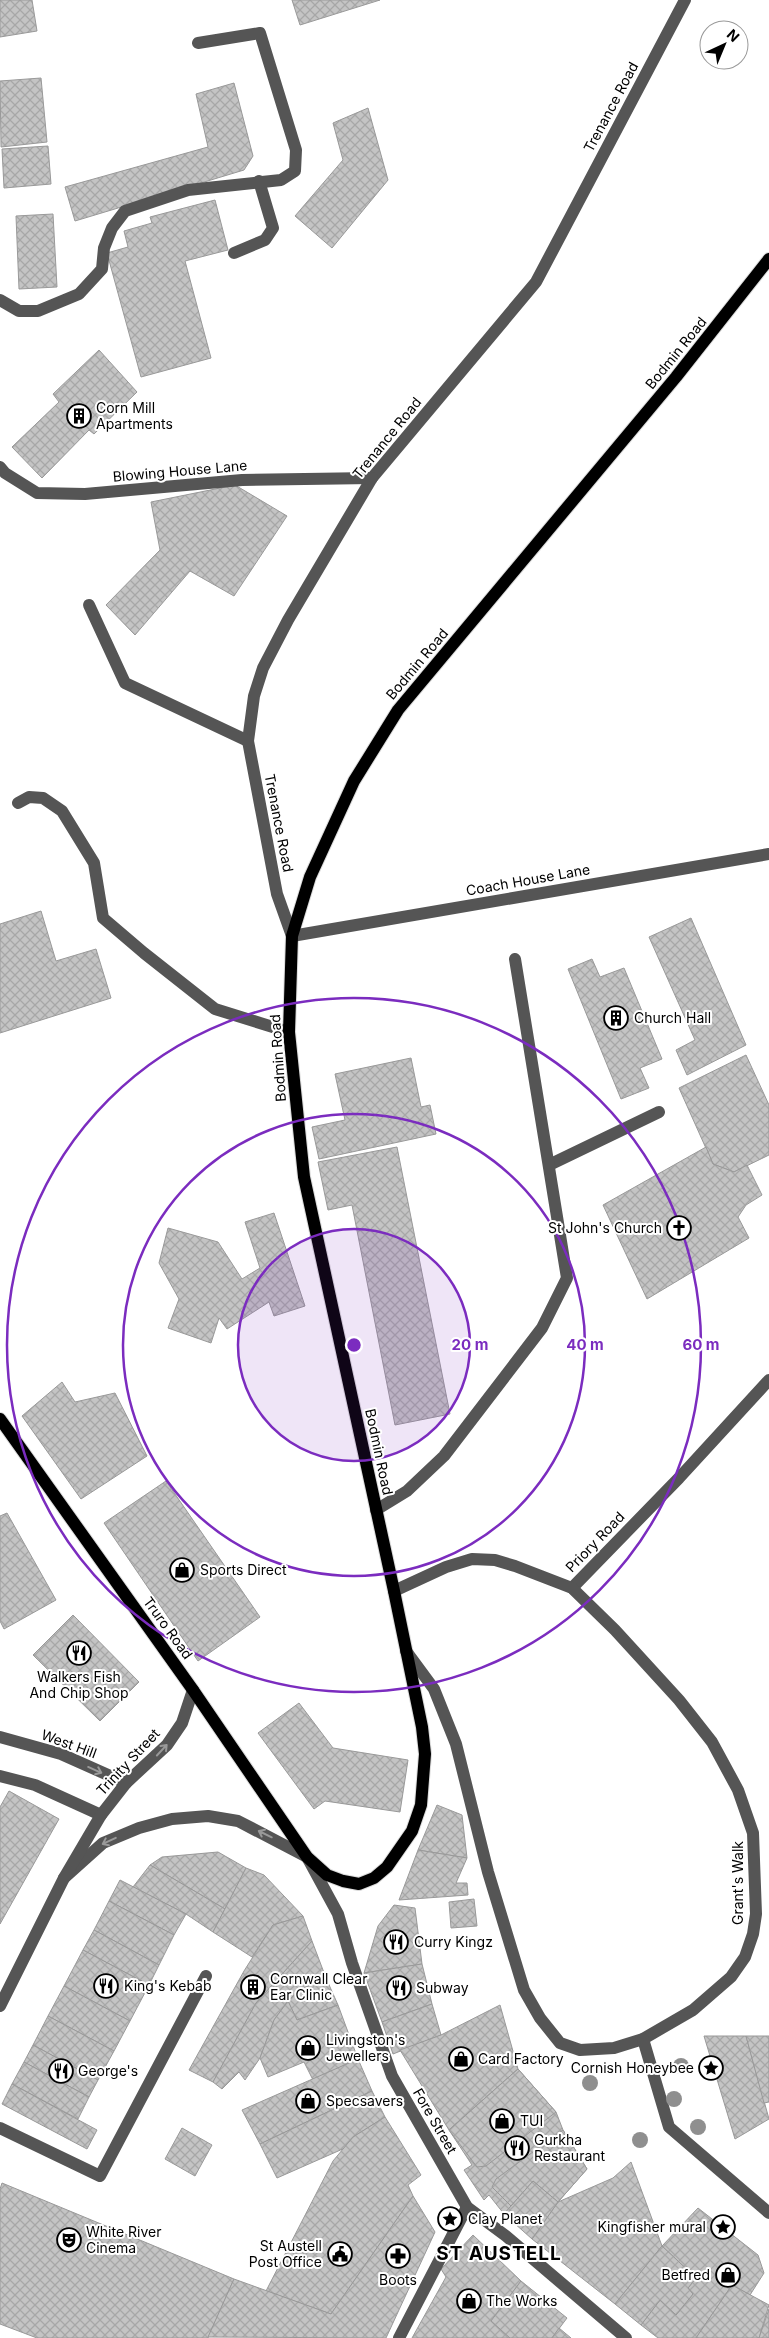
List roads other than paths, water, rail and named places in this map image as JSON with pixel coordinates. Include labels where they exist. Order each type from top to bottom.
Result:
[{"type":"main road","name":"Bodmin Road","points":[[307,1857],[326,1875],[360,1884],[374,1878],[387,1867],[412,1831],[421,1805],[425,1775],[425,1754],[422,1727],[394,1591],[304,1177],[289,1032],[292,936],[310,878],[354,781],[398,710],[670,385],[769,259]]},
{"type":"main road","name":"Truro Road","points":[[0,1419],[193,1690],[307,1857]]},
{"type":"street","name":"Trenance Road","points":[[292,936],[277,894],[248,741],[254,696],[263,668],[288,620],[372,478],[536,282],[686,1]]},
{"type":"street","points":[[0,300],[19,311],[38,311],[79,294],[102,269],[104,248],[112,228],[124,211],[188,190],[280,180],[295,172],[296,150],[260,33],[198,43]]},
{"type":"street","points":[[234,253],[265,240],[273,228],[259,181]]},
{"type":"street","name":"Blowing House Lane","points":[[0,467],[5,473],[37,493],[85,494],[242,480],[372,478]]},
{"type":"street","points":[[89,604],[125,683],[248,741]]},
{"type":"street","points":[[18,804],[29,797],[43,798],[62,811],[94,863],[103,918],[144,953],[215,1009],[289,1032]]},
{"type":"street","name":"Coach House Lane","points":[[292,936],[769,854]]},
{"type":"street","points":[[376,1510],[408,1490],[444,1456],[542,1328],[567,1278],[515,959]]},
{"type":"street","points":[[549,1165],[659,1112]]},
{"type":"street","name":"Priory Road","points":[[394,1591],[446,1567],[472,1559],[495,1560],[572,1588],[679,1478],[769,1380]]},
{"type":"street","name":"Grant's Walk","points":[[406,1651],[434,1689],[456,1744],[501,1916],[524,1990],[540,2018],[560,2043],[580,2050],[614,2048],[643,2039],[693,2010],[731,1977],[745,1958],[753,1934],[756,1914],[753,1833],[738,1790],[712,1742],[679,1700],[615,1630],[572,1588]]},
{"type":"street","name":"Trinity Street","points":[[0,2006],[64,1878],[100,1815],[126,1783],[167,1745],[182,1723],[193,1690]]},
{"type":"street","name":"West Hill","points":[[0,1737],[61,1754],[126,1783]]},
{"type":"street","points":[[0,1776],[35,1785],[100,1815]]},
{"type":"street","name":"Trinity Street","points":[[64,1878],[103,1843],[139,1828],[172,1819],[208,1816],[238,1821],[307,1857]]},
{"type":"street","name":"Fore Street","points":[[307,1857],[338,1914],[352,1962],[392,2076],[467,2207],[513,2242],[626,2338]]},
{"type":"street","points":[[0,2128],[100,2176],[206,1976]]},
{"type":"street","points":[[643,2039],[669,2128],[769,2213]]},
{"type":"street","points":[[400,2338],[467,2207]]},
{"type":"place","name":"Corn Mill Apartments","points":[[79,416]]},
{"type":"place","name":"Church Hall","points":[[616,1018]]},
{"type":"place","name":"St John's Church","points":[[679,1228]]},
{"type":"place","name":"Sports Direct","points":[[182,1570]]},
{"type":"place","name":"Walkers Fish And Chip Shop","points":[[79,1653]]},
{"type":"place","name":"Curry Kingz","points":[[396,1942]]},
{"type":"place","name":"King's Kebab","points":[[106,1986]]},
{"type":"place","name":"Cornwall Clear Ear Clinic","points":[[253,1987]]},
{"type":"place","name":"Subway","points":[[399,1988]]},
{"type":"place","name":"Livingston's Jewellers","points":[[308,2048]]},
{"type":"place","name":"Card Factory","points":[[461,2059]]},
{"type":"place","name":"Cornish Honeybee","points":[[711,2068]]},
{"type":"place","name":"George's","points":[[61,2071]]},
{"type":"place","name":"Specsavers","points":[[308,2101]]},
{"type":"place","name":"TUI","points":[[502,2121]]},
{"type":"place","name":"Gurkha Restaurant","points":[[517,2148]]},
{"type":"place","name":"Clay Planet","points":[[450,2219]]},
{"type":"place","name":"Kingfisher mural","points":[[723,2227]]},
{"type":"place","name":"White River Cinema","points":[[69,2240]]},
{"type":"place","name":"St Austell Post Office","points":[[340,2254]]},
{"type":"place","name":"Boots","points":[[398,2256]]},
{"type":"place","name":"Betfred","points":[[728,2275]]},
{"type":"place","name":"The Works","points":[[469,2301]]},
{"type":"district","name":"ST AUSTELL","points":[[499,2253]]}]
